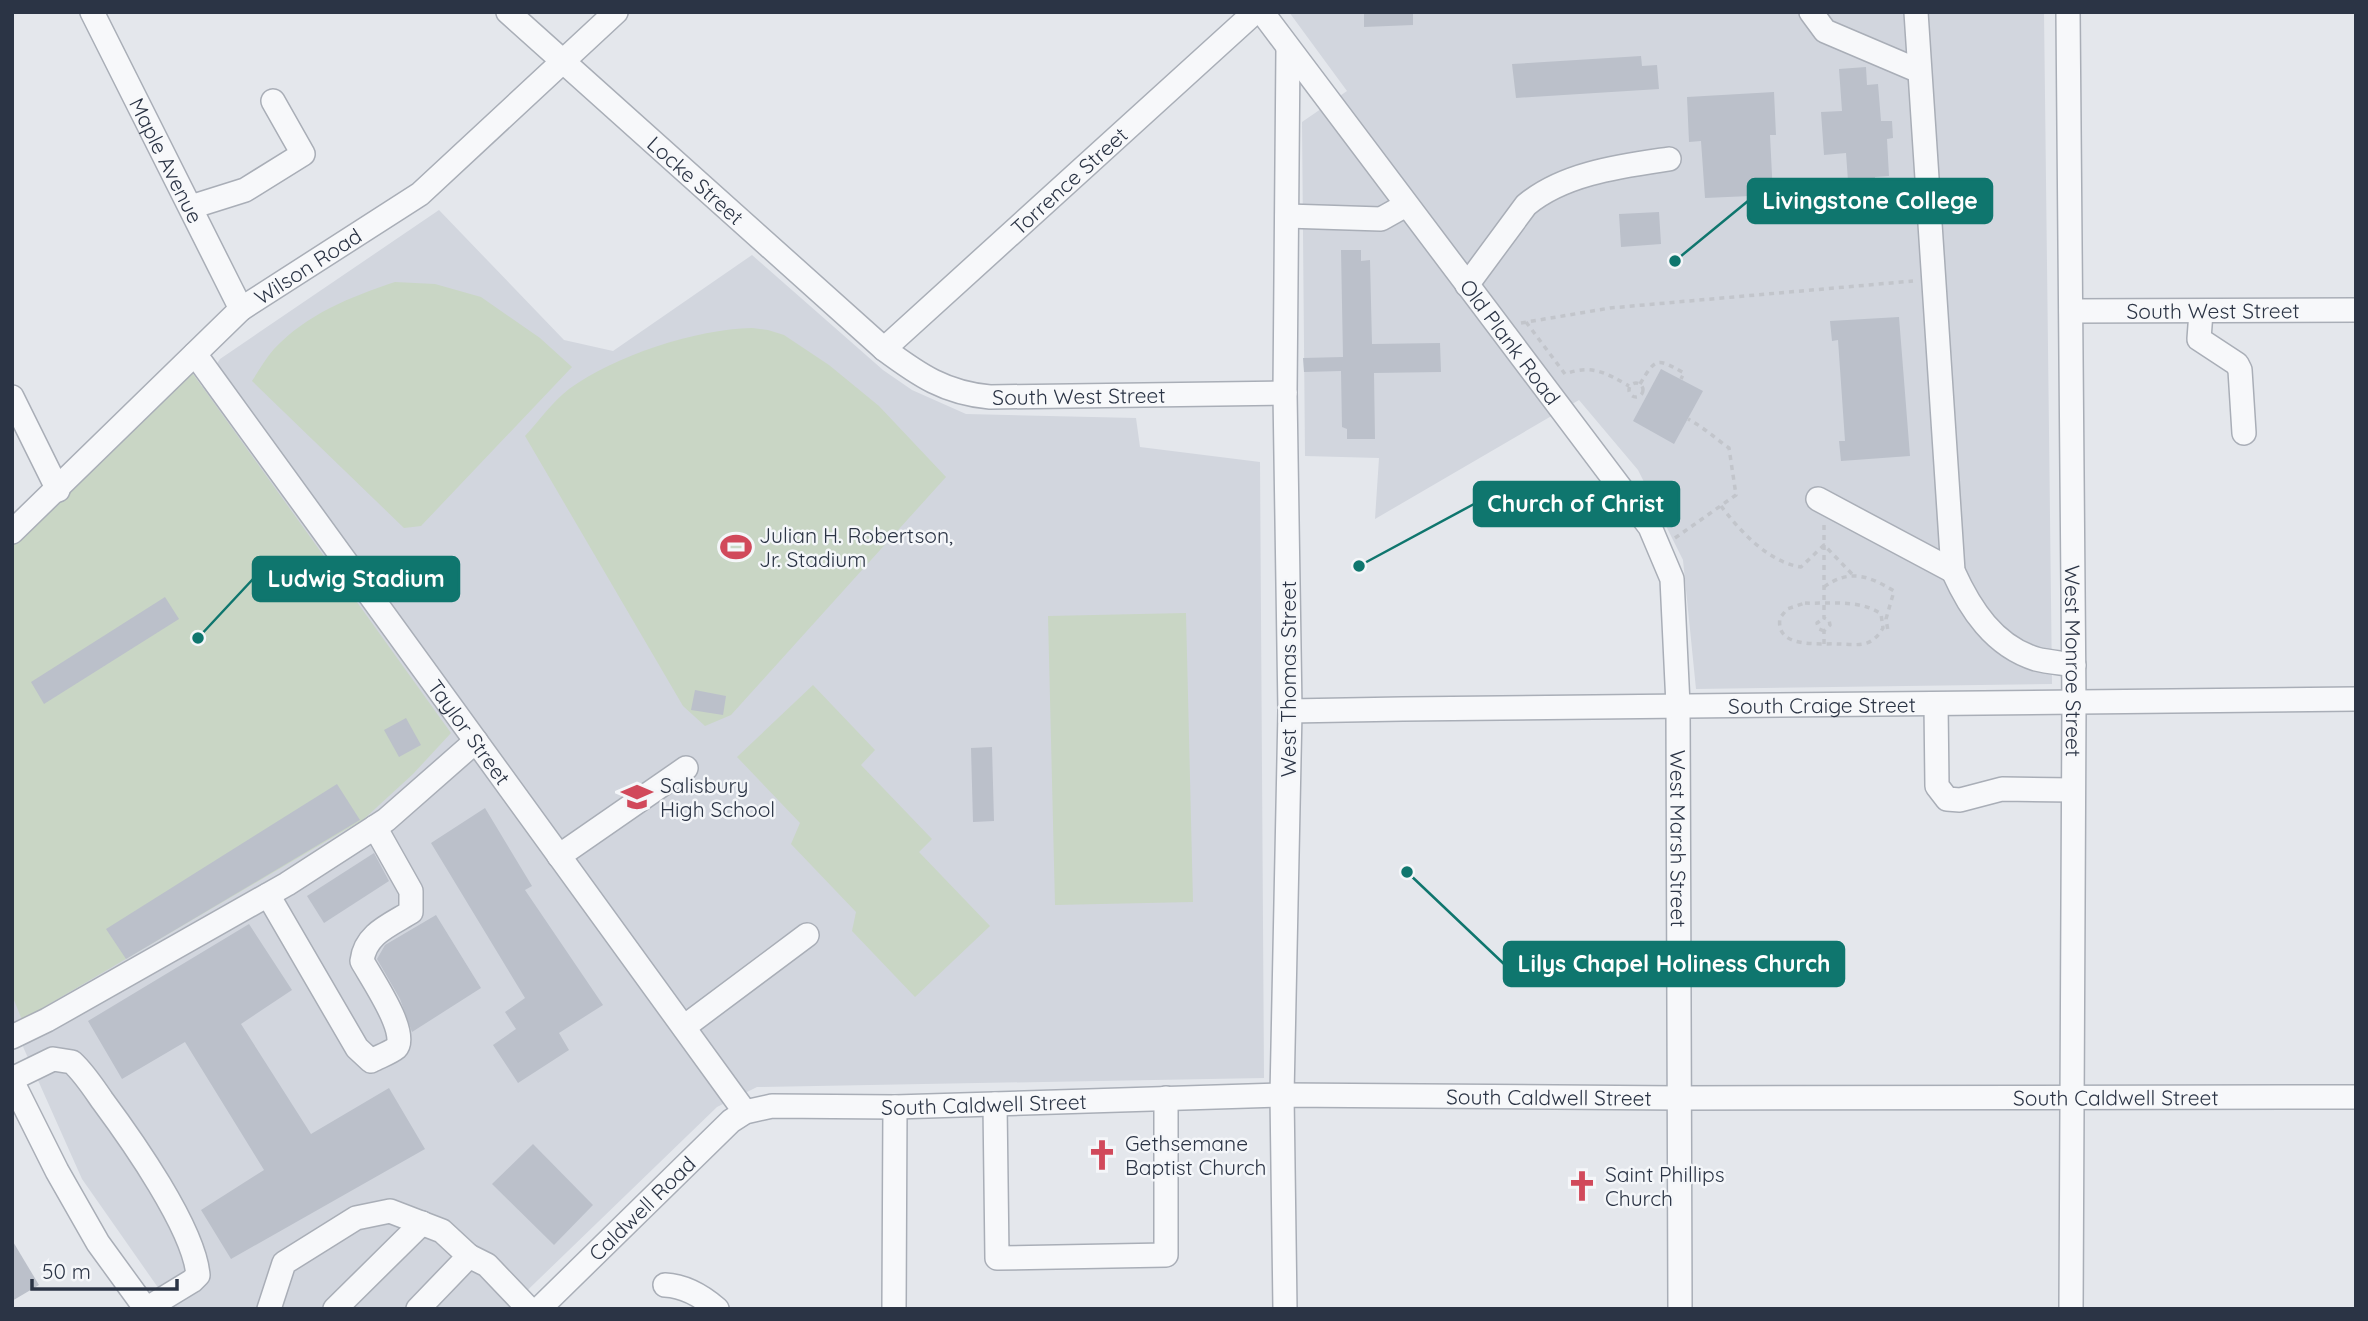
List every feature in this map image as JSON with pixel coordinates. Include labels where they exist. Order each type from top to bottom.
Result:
[{"type":"street","name":"Maple Avenue","points":[[92,12],[241,309]]},
{"type":"street","name":"Locke Street","points":[[508,12],[884,349]]},
{"type":"street","name":"Wilson Road","points":[[12,533],[241,309],[420,194],[616,12]]},
{"type":"street","name":"Torrence Street","points":[[884,349],[1255,12]]},
{"type":"street","name":"Old Plank Road","points":[[1262,12],[1650,527],[1672,579],[1678,705]]},
{"type":"street","points":[[1811,12],[1825,32],[1919,71]]},
{"type":"street","points":[[1916,12],[1953,571],[1966,602],[1999,640],[2036,659],[2074,665]]},
{"type":"street","name":"West Monroe Street","points":[[2068,12],[2074,665],[2071,1309]]},
{"type":"street","name":"West Thomas Street","points":[[1285,1309],[1282,1095],[1290,710],[1285,393],[1288,49]]},
{"type":"street","points":[[191,207],[245,190],[303,154],[273,101]]},
{"type":"street","points":[[1467,285],[1526,205],[1535,197],[1564,184],[1618,167],[1669,159]]},
{"type":"street","points":[[1287,216],[1381,219],[1406,205]]},
{"type":"street","name":"South West Street","points":[[2071,311],[2356,310]]},
{"type":"street","points":[[2201,312],[2199,339],[2237,364],[2240,370],[2244,433]]},
{"type":"street","name":"South West Street","points":[[884,349],[923,378],[965,395],[990,397],[1285,393]]},
{"type":"street","name":"Taylor Street","points":[[195,354],[745,1112]]},
{"type":"street","points":[[12,397],[58,490]]},
{"type":"street","points":[[1821,500],[1953,571]]},
{"type":"street","name":"South Craige Street","points":[[1290,710],[2356,699]]},
{"type":"street","points":[[1936,704],[1937,786],[1947,799],[1960,800],[2002,789],[2073,790]]},
{"type":"street","name":"West Marsh Street","points":[[1678,705],[1680,1309]]},
{"type":"street","points":[[12,1037],[268,895],[386,820],[476,741]]},
{"type":"street","points":[[559,856],[687,768]]},
{"type":"street","points":[[268,895],[357,1048],[371,1061],[396,1048],[399,1042],[397,1026],[362,961],[373,936],[411,912],[413,900],[411,891],[375,827]]},
{"type":"street","points":[[684,1027],[807,935]]},
{"type":"street","points":[[53,1059],[72,1062],[125,1131],[151,1171],[197,1264],[198,1275],[192,1281],[146,1309],[98,1243],[57,1171],[12,1080],[53,1059]]},
{"type":"street","name":"South Caldwell Street","points":[[745,1112],[772,1106],[895,1107],[1282,1095],[1679,1098],[2356,1097]]},
{"type":"street","points":[[995,1104],[997,1258],[1166,1255],[1166,1098]]},
{"type":"street","points":[[894,1309],[895,1107]]},
{"type":"street","name":"Caldwell Road","points":[[539,1309],[731,1121],[745,1112]]},
{"type":"street","points":[[269,1309],[284,1263],[356,1218],[390,1211],[442,1231],[469,1256],[487,1265],[529,1309]]},
{"type":"street","points":[[335,1309],[422,1223]]},
{"type":"street","points":[[418,1309],[469,1256]]},
{"type":"street","points":[[665,1285],[687,1290],[717,1309]]},
{"type":"path","points":[[1517,324],[1610,308],[1916,281]]},
{"type":"path","points":[[1526,322],[1565,374],[1583,368],[1595,370],[1629,386]]},
{"type":"path","points":[[1629,386],[1630,395],[1637,397],[1643,393],[1640,384],[1651,364],[1658,361],[1684,373],[1681,379]]},
{"type":"path","points":[[1629,386],[1633,383],[1640,384]]},
{"type":"path","points":[[1659,549],[1736,495],[1729,448],[1688,419]]},
{"type":"path","points":[[1821,500],[1824,618]]},
{"type":"path","points":[[1721,506],[1745,535],[1787,563],[1804,565],[1824,545]]},
{"type":"path","points":[[1824,545],[1854,576]]},
{"type":"path","points":[[1824,587],[1840,577],[1854,576],[1894,591],[1885,623],[1880,634],[1868,642],[1824,643],[1802,643],[1785,635],[1779,624],[1783,614],[1805,603],[1859,604],[1870,607],[1881,614],[1885,623],[1888,631]]},
{"type":"path","points":[[1824,618],[1830,625],[1824,631],[1824,643]]},
{"type":"path","points":[[1824,618],[1819,619],[1817,625],[1824,631]]},
{"type":"shaded area","points":[[1289,12],[2044,12],[2052,684],[1696,689],[1683,560],[1638,470],[1579,400],[1375,519],[1379,458],[1305,456],[1302,122],[1347,91]]},
{"type":"shaded area","name":"Salisbury High School","points":[[439,210],[564,340],[613,351],[752,255],[883,370],[912,390],[966,414],[1136,418],[1140,447],[1260,462],[1264,1078],[757,1087],[717,1107],[508,1309],[173,1309],[82,1179],[12,1022],[12,572],[174,431],[220,359]]},
{"type":"green space","points":[[395,282],[435,284],[481,297],[540,338],[572,367],[421,526],[404,528],[252,381],[274,349],[300,326],[330,308]]},
{"type":"green space","name":"Julian H. Robertson, Jr. Stadium","points":[[752,328],[784,335],[829,365],[879,406],[946,477],[731,715],[705,726],[683,706],[525,436],[569,389],[632,355],[706,333]]},
{"type":"green space","points":[[191,371],[451,733],[413,774],[364,819],[22,1020],[12,995],[12,543]]},
{"type":"green space","points":[[1186,613],[1193,902],[1055,905],[1048,616]]},
{"type":"green space","points":[[813,685],[875,750],[861,765],[932,839],[919,852],[990,926],[915,997],[852,931],[856,912],[791,844],[800,823],[737,757]]},
{"type":"building","points":[[1364,12],[1413,12],[1413,25],[1364,27]]},
{"type":"building","points":[[1641,56],[1642,66],[1657,65],[1659,89],[1516,98],[1512,64]]},
{"type":"building","points":[[1866,67],[1867,85],[1878,84],[1881,121],[1892,121],[1893,138],[1887,139],[1889,176],[1875,177],[1876,194],[1849,195],[1846,153],[1824,155],[1821,112],[1842,111],[1839,69]]},
{"type":"building","points":[[1774,92],[1776,135],[1770,135],[1773,195],[1705,198],[1701,141],[1689,142],[1687,97]]},
{"type":"building","points":[[1659,212],[1661,244],[1621,247],[1619,214]]},
{"type":"building","points":[[1341,250],[1361,250],[1361,261],[1370,260],[1372,344],[1440,343],[1441,372],[1374,373],[1375,439],[1347,439],[1347,429],[1342,427],[1341,371],[1304,372],[1303,358],[1343,357]]},
{"type":"building","points":[[1899,317],[1910,456],[1841,461],[1839,441],[1845,441],[1838,340],[1832,341],[1830,321]]},
{"type":"building","points":[[1661,369],[1703,391],[1674,444],[1633,421]]},
{"type":"building","points":[[165,597],[179,619],[44,704],[31,682]]},
{"type":"building","points":[[695,690],[726,696],[723,715],[691,710]]},
{"type":"building","points":[[406,718],[421,745],[399,757],[384,730]]},
{"type":"building","points":[[992,747],[994,821],[973,822],[971,748]]},
{"type":"building","points":[[337,784],[360,820],[126,959],[106,929]]},
{"type":"building","points":[[485,808],[532,886],[525,890],[603,1005],[559,1033],[569,1050],[518,1083],[493,1045],[516,1029],[505,1012],[525,998],[431,843]]},
{"type":"building","points":[[374,853],[389,881],[324,923],[307,896]]},
{"type":"building","points":[[436,915],[481,988],[412,1032],[400,999],[377,959],[385,945]]},
{"type":"building","points":[[249,924],[292,990],[241,1024],[311,1134],[389,1088],[425,1149],[231,1259],[201,1210],[264,1170],[185,1042],[122,1079],[88,1021]]},
{"type":"building","points":[[533,1144],[593,1205],[554,1245],[492,1184]]},
{"type":"building","points":[[12,1240],[39,1285],[12,1301]]},
{"type":"place","name":"Livingstone College","points":[[1675,261]]},
{"type":"place","name":"Julian H. Robertson, Jr. Stadium","points":[[736,547]]},
{"type":"place","name":"Church of Christ","points":[[1359,566]]},
{"type":"place","name":"Ludwig Stadium","points":[[198,638]]},
{"type":"place","name":"Salisbury High School","points":[[637,797]]},
{"type":"place","name":"Lilys Chapel Holiness Church","points":[[1407,872]]},
{"type":"place","name":"Gethsemane Baptist Church","points":[[1102,1155]]},
{"type":"place","name":"Saint Phillips Church","points":[[1582,1186]]}]
